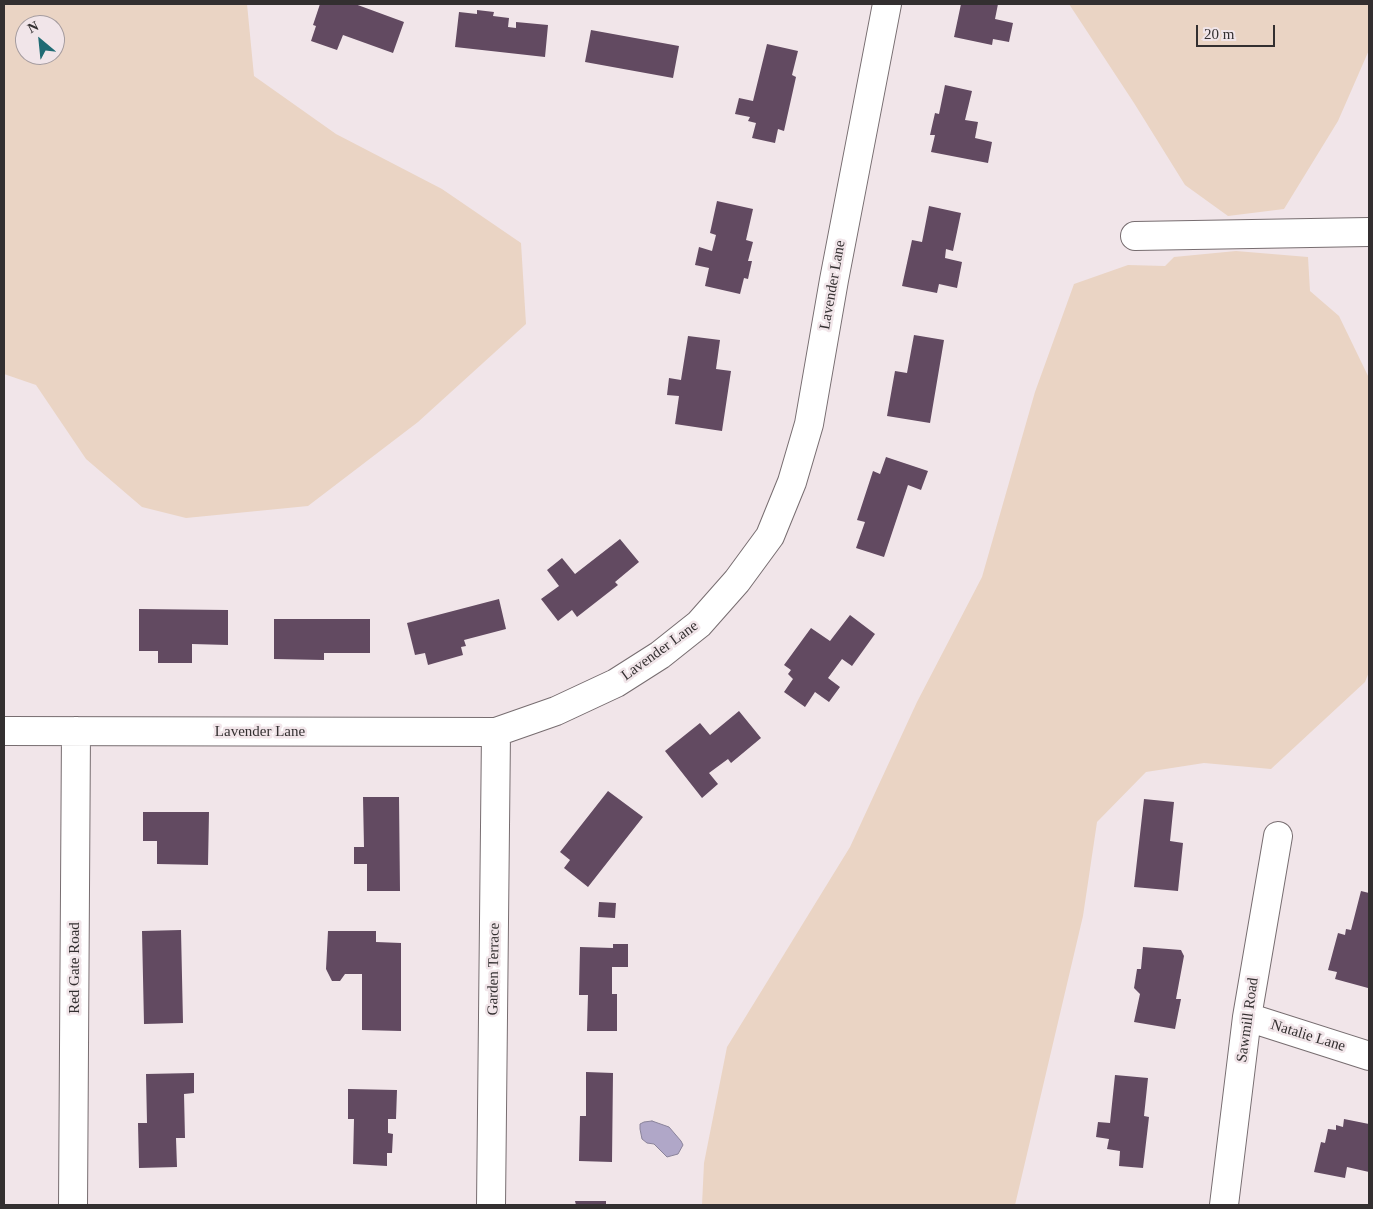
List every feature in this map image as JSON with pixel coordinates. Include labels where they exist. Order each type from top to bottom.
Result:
[{"type":"street","name":"Lavender Lane","points":[[4,731],[496,732],[556,711],[616,683],[660,655],[699,624],[737,581],[770,536],[792,482],[809,424],[886,4]]},
{"type":"street","points":[[1135,236],[1369,232]]},
{"type":"street","name":"Red Gate Road","points":[[73,1205],[76,731]]},
{"type":"street","name":"Garden Terrace","points":[[491,1205],[496,732]]},
{"type":"street","name":"Sawmill Road","points":[[1224,1205],[1247,1017],[1278,836]]},
{"type":"street","name":"Natalie Lane","points":[[1247,1017],[1369,1056]]},
{"type":"shaded area","points":[[4,4],[247,4],[254,76],[336,134],[442,189],[521,243],[526,324],[418,422],[308,506],[186,518],[142,507],[86,459],[36,385],[4,374]]},
{"type":"shaded area","points":[[1069,4],[1369,4],[1369,50],[1338,121],[1284,209],[1228,216],[1185,185]]},
{"type":"shaded area","points":[[1236,251],[1308,257],[1310,291],[1339,316],[1369,378],[1369,672],[1365,682],[1271,769],[1204,763],[1146,772],[1097,822],[1083,916],[1015,1205],[702,1205],[704,1163],[727,1047],[850,847],[917,702],[982,577],[1035,392],[1074,284],[1128,265],[1165,266],[1174,257]]},
{"type":"shaded area","points":[[652,1121],[669,1127],[681,1141],[683,1145],[678,1154],[667,1157],[654,1144],[647,1143],[642,1139],[640,1124]]},
{"type":"building","points":[[320,4],[355,4],[404,22],[393,53],[343,35],[337,50],[311,41],[316,26],[313,25]]},
{"type":"building","points":[[961,4],[998,4],[995,19],[1013,23],[1009,42],[993,39],[992,45],[954,37]]},
{"type":"building","points":[[477,10],[494,12],[493,16],[509,18],[508,27],[516,28],[516,22],[548,25],[545,57],[455,47],[459,12],[477,14]]},
{"type":"building","points":[[591,30],[679,46],[673,78],[585,62]]},
{"type":"building","points":[[767,44],[798,51],[792,75],[796,77],[784,131],[778,129],[775,143],[752,138],[756,123],[748,121],[750,117],[735,114],[739,98],[753,101]]},
{"type":"building","points":[[945,85],[972,91],[965,120],[978,122],[975,138],[992,142],[988,163],[931,152],[935,135],[930,135],[935,113],[939,114]]},
{"type":"building","points":[[717,201],[753,209],[746,240],[753,242],[748,261],[752,261],[748,279],[744,278],[740,294],[705,286],[709,268],[695,265],[699,247],[712,251],[716,235],[710,233]]},
{"type":"building","points":[[929,206],[961,213],[953,251],[946,249],[945,258],[962,262],[957,288],[939,284],[937,293],[902,286],[912,240],[922,242]]},
{"type":"building","points":[[914,335],[944,340],[930,423],[887,416],[895,371],[907,373]]},
{"type":"building","points":[[688,336],[720,340],[716,369],[731,371],[722,431],[675,424],[679,396],[667,395],[669,378],[681,380]]},
{"type":"building","points":[[886,457],[928,471],[921,490],[908,485],[884,557],[856,548],[865,522],[857,520],[873,471],[880,474]]},
{"type":"building","points":[[620,539],[639,562],[615,582],[618,585],[577,617],[572,610],[558,621],[541,599],[559,586],[547,570],[562,558],[575,574]]},
{"type":"building","points":[[499,599],[506,629],[464,640],[466,646],[461,647],[463,655],[428,665],[425,653],[415,655],[407,623]]},
{"type":"building","points":[[139,609],[228,610],[228,645],[192,644],[192,663],[158,663],[158,651],[139,651]]},
{"type":"building","points":[[850,615],[875,634],[852,666],[842,659],[828,678],[840,687],[829,702],[815,692],[805,707],[784,692],[793,679],[788,674],[791,670],[784,665],[811,628],[830,641]]},
{"type":"building","points":[[274,619],[370,619],[370,653],[324,653],[324,660],[274,659]]},
{"type":"building","points":[[739,711],[761,738],[731,763],[728,759],[709,773],[718,784],[702,798],[665,751],[700,723],[710,735]]},
{"type":"building","points":[[608,791],[643,817],[588,887],[564,868],[570,860],[560,852]]},
{"type":"building","points":[[363,797],[399,797],[400,891],[367,891],[367,864],[354,864],[354,847],[364,847]]},
{"type":"building","points":[[1144,799],[1174,802],[1170,841],[1183,843],[1178,891],[1134,887]]},
{"type":"building","points":[[143,812],[209,812],[208,865],[157,864],[157,841],[143,841]]},
{"type":"building","points":[[1361,891],[1369,893],[1368,988],[1335,979],[1337,972],[1328,970],[1338,933],[1345,935],[1346,929],[1351,930]]},
{"type":"building","points":[[599,902],[616,903],[615,918],[598,917]]},
{"type":"building","points":[[181,930],[183,1023],[144,1024],[142,931]]},
{"type":"building","points":[[328,931],[376,931],[376,942],[401,943],[401,1031],[362,1030],[362,974],[345,974],[340,981],[332,981],[326,969]]},
{"type":"building","points":[[613,944],[628,944],[628,967],[612,967],[612,994],[617,994],[617,1031],[587,1031],[588,995],[579,995],[580,947],[613,948]]},
{"type":"building","points":[[1143,947],[1181,950],[1184,956],[1176,999],[1181,999],[1175,1029],[1134,1022],[1140,994],[1134,988],[1137,969],[1141,969]]},
{"type":"building","points":[[586,1072],[613,1073],[612,1162],[579,1161],[580,1116],[586,1116]]},
{"type":"building","points":[[194,1073],[194,1093],[184,1094],[185,1138],[176,1138],[177,1167],[139,1168],[138,1123],[147,1123],[146,1074]]},
{"type":"building","points":[[1115,1075],[1148,1078],[1144,1116],[1149,1117],[1143,1168],[1119,1166],[1120,1151],[1107,1149],[1109,1139],[1096,1137],[1098,1122],[1110,1123]]},
{"type":"building","points":[[348,1089],[397,1090],[396,1119],[388,1119],[388,1133],[393,1134],[392,1153],[387,1153],[387,1166],[353,1164],[354,1119],[348,1119]]},
{"type":"building","points":[[1344,1119],[1369,1124],[1369,1172],[1347,1167],[1345,1178],[1314,1172],[1321,1142],[1325,1143],[1328,1129],[1336,1130],[1336,1125],[1343,1127]]},
{"type":"building","points":[[575,1201],[606,1201],[606,1205],[576,1205]]}]
